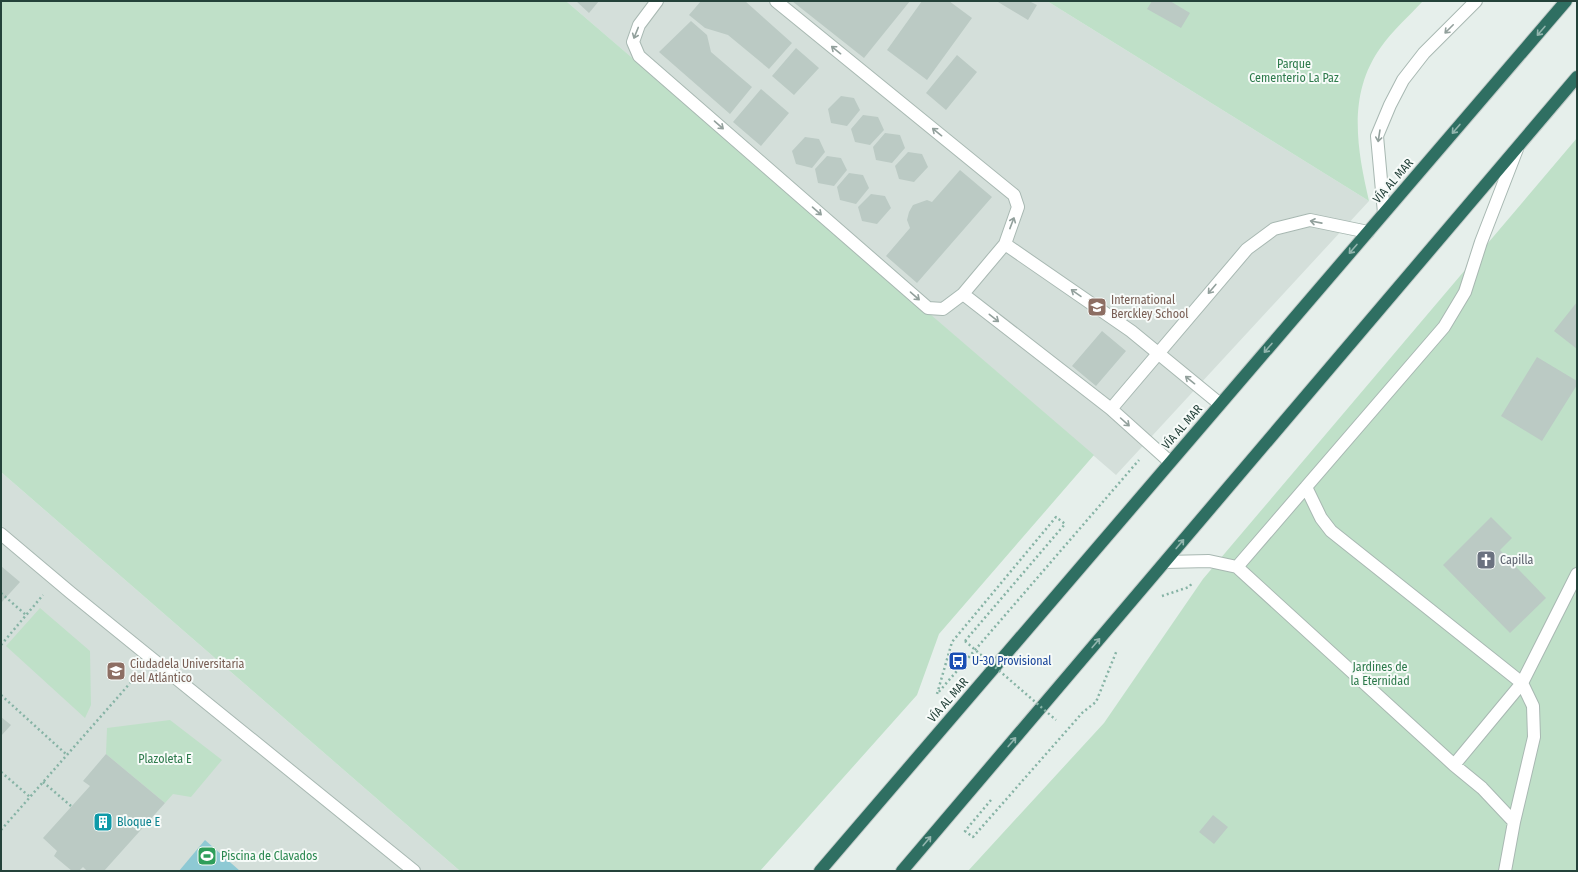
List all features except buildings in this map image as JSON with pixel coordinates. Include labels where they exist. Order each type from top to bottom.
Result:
[{"type":"highway","name":"VÍA AL MAR","points":[[820,871],[1566,1]]},
{"type":"highway","points":[[902,871],[1577,77]]},
{"type":"lane","points":[[657,1],[639,25],[633,42],[639,56],[928,308],[943,309],[963,294],[1004,244],[1018,207],[1014,194],[776,1]]},
{"type":"lane","points":[[1384,213],[1377,136],[1390,105],[1403,80],[1424,53],[1476,1]]},
{"type":"lane","points":[[1237,567],[1444,327],[1465,292],[1481,242],[1518,146]]},
{"type":"lane","points":[[1111,409],[1247,249],[1274,229],[1310,220],[1368,232]]},
{"type":"lane","points":[[1004,244],[1131,331],[1220,404]]},
{"type":"lane","points":[[963,294],[1111,409],[1170,462]]},
{"type":"lane","points":[[1306,487],[1321,518],[1331,531],[1522,683],[1532,706],[1534,737],[1514,822],[1505,871]]},
{"type":"lane","points":[[1,534],[56,581],[414,871]]},
{"type":"lane","points":[[1165,562],[1209,561],[1237,567],[1454,766],[1482,788],[1514,822]]},
{"type":"lane","points":[[1454,766],[1522,683],[1577,574]]},
{"type":"path","points":[[1056,720],[965,642],[1064,524],[1056,517],[952,642],[938,694],[1151,446]]},
{"type":"path","points":[[1161,596],[1189,587],[1209,561]]},
{"type":"path","points":[[1,645],[56,581]]},
{"type":"path","points":[[1,593],[26,615]]},
{"type":"path","points":[[996,794],[965,831],[973,837],[1083,712],[1096,702],[1120,643]]},
{"type":"path","points":[[1,830],[152,659]]},
{"type":"path","points":[[1,695],[67,755]]},
{"type":"path","points":[[1,772],[30,798]]},
{"type":"path","points":[[43,782],[72,806]]},
{"type":"shaded area","name":"International Berckley School","points":[[566,1],[1047,1],[1369,201],[1116,475]]},
{"type":"shaded area","name":"Ciudadela Universitaria del Atlántico","points":[[1,472],[460,871],[1,871]]},
{"type":"green space","points":[[1,1],[566,1],[1094,455],[939,634],[917,695],[760,871],[460,871],[1,472]]},
{"type":"green space","name":"Parque Cementerio La Paz","points":[[1047,1],[1423,1],[1381,47],[1370,65],[1363,84],[1359,103],[1359,142],[1361,162],[1369,201]]},
{"type":"green space","name":"Jardines de la Eternidad","points":[[1577,138],[1577,871],[968,871],[1104,723],[1203,579]]},
{"type":"green space","points":[[40,608],[90,651],[91,705],[85,718],[6,646]]},
{"type":"green space","name":"Plazoleta E","points":[[170,720],[222,760],[191,797],[173,794],[165,803],[106,754],[107,728]]},
{"type":"water","name":"Piscina de Clavados","points":[[205,840],[240,871],[179,871]]},
{"type":"place","name":"International Berckley School","points":[[1097,307]]},
{"type":"place","name":"Capilla","points":[[1486,560]]},
{"type":"place","name":"U-30 Provisional","points":[[958,661]]},
{"type":"place","name":"Ciudadela Universitaria del Atlántico","points":[[116,671]]},
{"type":"place","name":"Bloque E","points":[[103,822]]},
{"type":"place","name":"Piscina de Clavados","points":[[207,856]]}]
